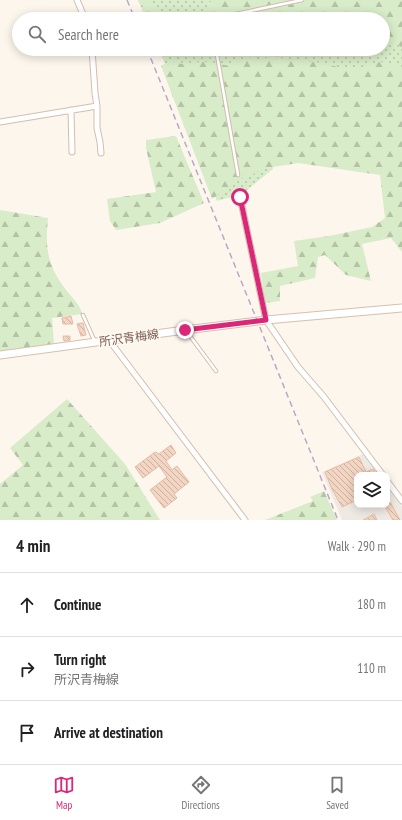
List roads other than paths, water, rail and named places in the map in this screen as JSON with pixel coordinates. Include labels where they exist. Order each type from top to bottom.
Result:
[{"type":"main road","name":"所沢青梅線","points":[[0,356],[266,320],[402,308]]},
{"type":"street","points":[[77,0],[82,12]]},
{"type":"street","points":[[92,56],[95,93],[98,106],[97,128],[101,154]]},
{"type":"street","points":[[0,122],[98,106]]},
{"type":"street","points":[[71,110],[72,152]]},
{"type":"street","points":[[240,197],[266,320],[298,367],[324,397],[381,472]]},
{"type":"street","points":[[110,340],[245,520]]},
{"type":"street","points":[[390,485],[402,501]]},
{"type":"lane","points":[[245,12],[302,0]]},
{"type":"lane","points":[[217,56],[238,175]]},
{"type":"lane","points":[[83,315],[95,342]]},
{"type":"lane","points":[[185,330],[216,371]]},
{"type":"railway","points":[[127,0],[132,12]]},
{"type":"railway","points":[[150,56],[338,520]]}]
